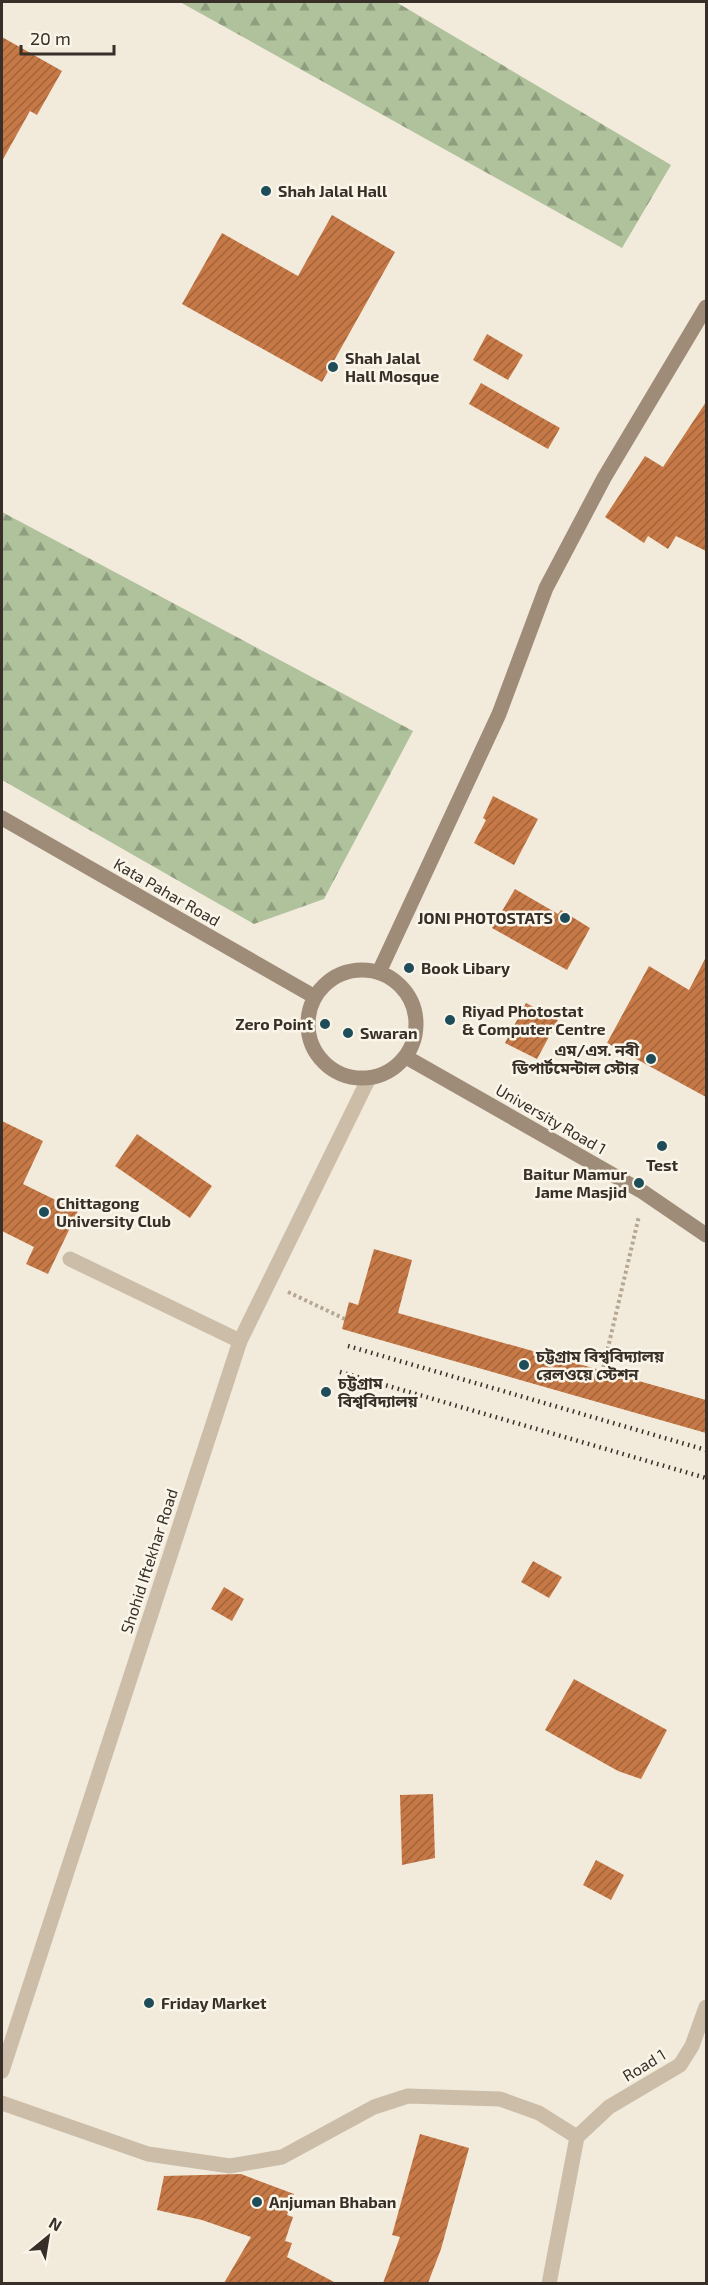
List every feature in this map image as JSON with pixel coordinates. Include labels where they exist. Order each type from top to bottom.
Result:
[{"type":"street","points":[[379,972],[499,714],[546,588],[604,478],[706,307]]},
{"type":"street","name":"Kata Pahar Road","points":[[2,819],[257,965]]},
{"type":"street","name":"Kata Pahar Road","points":[[2,819],[315,997]]},
{"type":"street","points":[[357,970],[379,972],[394,980],[407,992],[415,1008],[417,1024],[414,1041],[406,1057],[396,1067],[369,1078],[352,1077],[336,1071],[322,1061],[313,1047],[308,1030],[309,1013],[315,997],[335,976],[357,970]]},
{"type":"street","name":"University Road 1","points":[[406,1057],[643,1192],[706,1235]]},
{"type":"street","name":"Shohid Iftekhar Road","points":[[2,2071],[240,1341],[369,1078]]},
{"type":"street","points":[[70,1259],[240,1341]]},
{"type":"street","name":"Road 1","points":[[576,2137],[609,2107],[680,2065],[692,2046],[706,2007]]},
{"type":"street","points":[[2,2103],[148,2154],[230,2166],[282,2157],[374,2107],[408,2096],[500,2099],[539,2113],[576,2137],[549,2283]]},
{"type":"path","points":[[602,1373],[643,1192]]},
{"type":"path","points":[[268,1283],[345,1319]]},
{"type":"green space","points":[[180,2],[396,2],[671,165],[622,248]]},
{"type":"green space","points":[[2,512],[413,731],[324,899],[254,924],[2,780]]},
{"type":"building","points":[[2,37],[62,71],[37,115],[30,111],[2,161]]},
{"type":"building","points":[[332,215],[395,252],[322,382],[182,304],[222,233],[298,276]]},
{"type":"building","points":[[487,334],[523,355],[508,380],[473,360]]},
{"type":"building","points":[[481,383],[560,428],[548,449],[469,404]]},
{"type":"building","points":[[706,402],[706,551],[676,536],[668,549],[648,536],[644,543],[605,517],[645,456],[663,467]]},
{"type":"building","points":[[493,796],[538,819],[514,865],[474,843],[486,820],[483,818]]},
{"type":"building","points":[[515,889],[558,914],[561,910],[590,928],[567,970],[492,928]]},
{"type":"building","points":[[706,957],[706,1097],[607,1043],[649,966],[689,990]]},
{"type":"building","points":[[526,1003],[558,1020],[537,1059],[505,1043]]},
{"type":"building","name":"Chittagong University Club","points":[[2,1121],[43,1141],[23,1184],[78,1211],[48,1274],[26,1264],[34,1247],[2,1231]]},
{"type":"building","points":[[137,1134],[212,1186],[190,1218],[115,1166]]},
{"type":"building","name":"চট্টগ্রাম বিশ্ববিদ্যালয় রেলওয়ে স্টেশন","points":[[374,1249],[412,1260],[398,1313],[706,1400],[706,1433],[342,1329],[349,1302],[358,1305]]},
{"type":"building","points":[[533,1561],[562,1577],[549,1598],[521,1582]]},
{"type":"building","points":[[224,1587],[244,1599],[232,1621],[211,1609]]},
{"type":"building","points":[[574,1679],[667,1730],[641,1779],[618,1771],[545,1730]]},
{"type":"building","points":[[433,1794],[435,1858],[402,1865],[400,1795]]},
{"type":"building","points":[[596,1860],[624,1875],[611,1900],[583,1885]]},
{"type":"building","points":[[420,2134],[469,2148],[441,2249],[428,2283],[383,2283],[400,2237],[392,2235]]},
{"type":"building","points":[[241,2174],[294,2194],[287,2215],[293,2217],[285,2241],[292,2243],[287,2257],[336,2283],[224,2283],[251,2237],[202,2220],[157,2210],[164,2176]]},
{"type":"railway","points":[[348,1346],[706,1450]]},
{"type":"railway","points":[[340,1372],[706,1478]]},
{"type":"place","name":"Shah Jalal Hall","points":[[266,191]]},
{"type":"place","name":"Shah Jalal Hall Mosque","points":[[333,367]]},
{"type":"place","name":"JONI PHOTOSTATS","points":[[565,918]]},
{"type":"place","name":"Book Libary","points":[[409,968]]},
{"type":"place","name":"Riyad Photostat & Computer Centre","points":[[450,1020]]},
{"type":"place","name":"Zero Point","points":[[325,1024]]},
{"type":"place","name":"Swaran","points":[[348,1033]]},
{"type":"place","name":"এম/এস. নবী ডিপার্টমেন্টাল স্টোর","points":[[651,1059]]},
{"type":"place","name":"Test","points":[[662,1146]]},
{"type":"place","name":"Baitur Mamur Jame Masjid","points":[[639,1183]]},
{"type":"place","name":"Chittagong University Club","points":[[44,1212]]},
{"type":"place","name":"চট্টগ্রাম বিশ্ববিদ্যালয় রেলওয়ে স্টেশন","points":[[524,1365]]},
{"type":"place","name":"চট্টগ্রাম বিশ্ববিদ্যালয়","points":[[326,1392]]},
{"type":"place","name":"Friday Market","points":[[149,2003]]},
{"type":"place","name":"Anjuman Bhaban","points":[[257,2202]]}]
